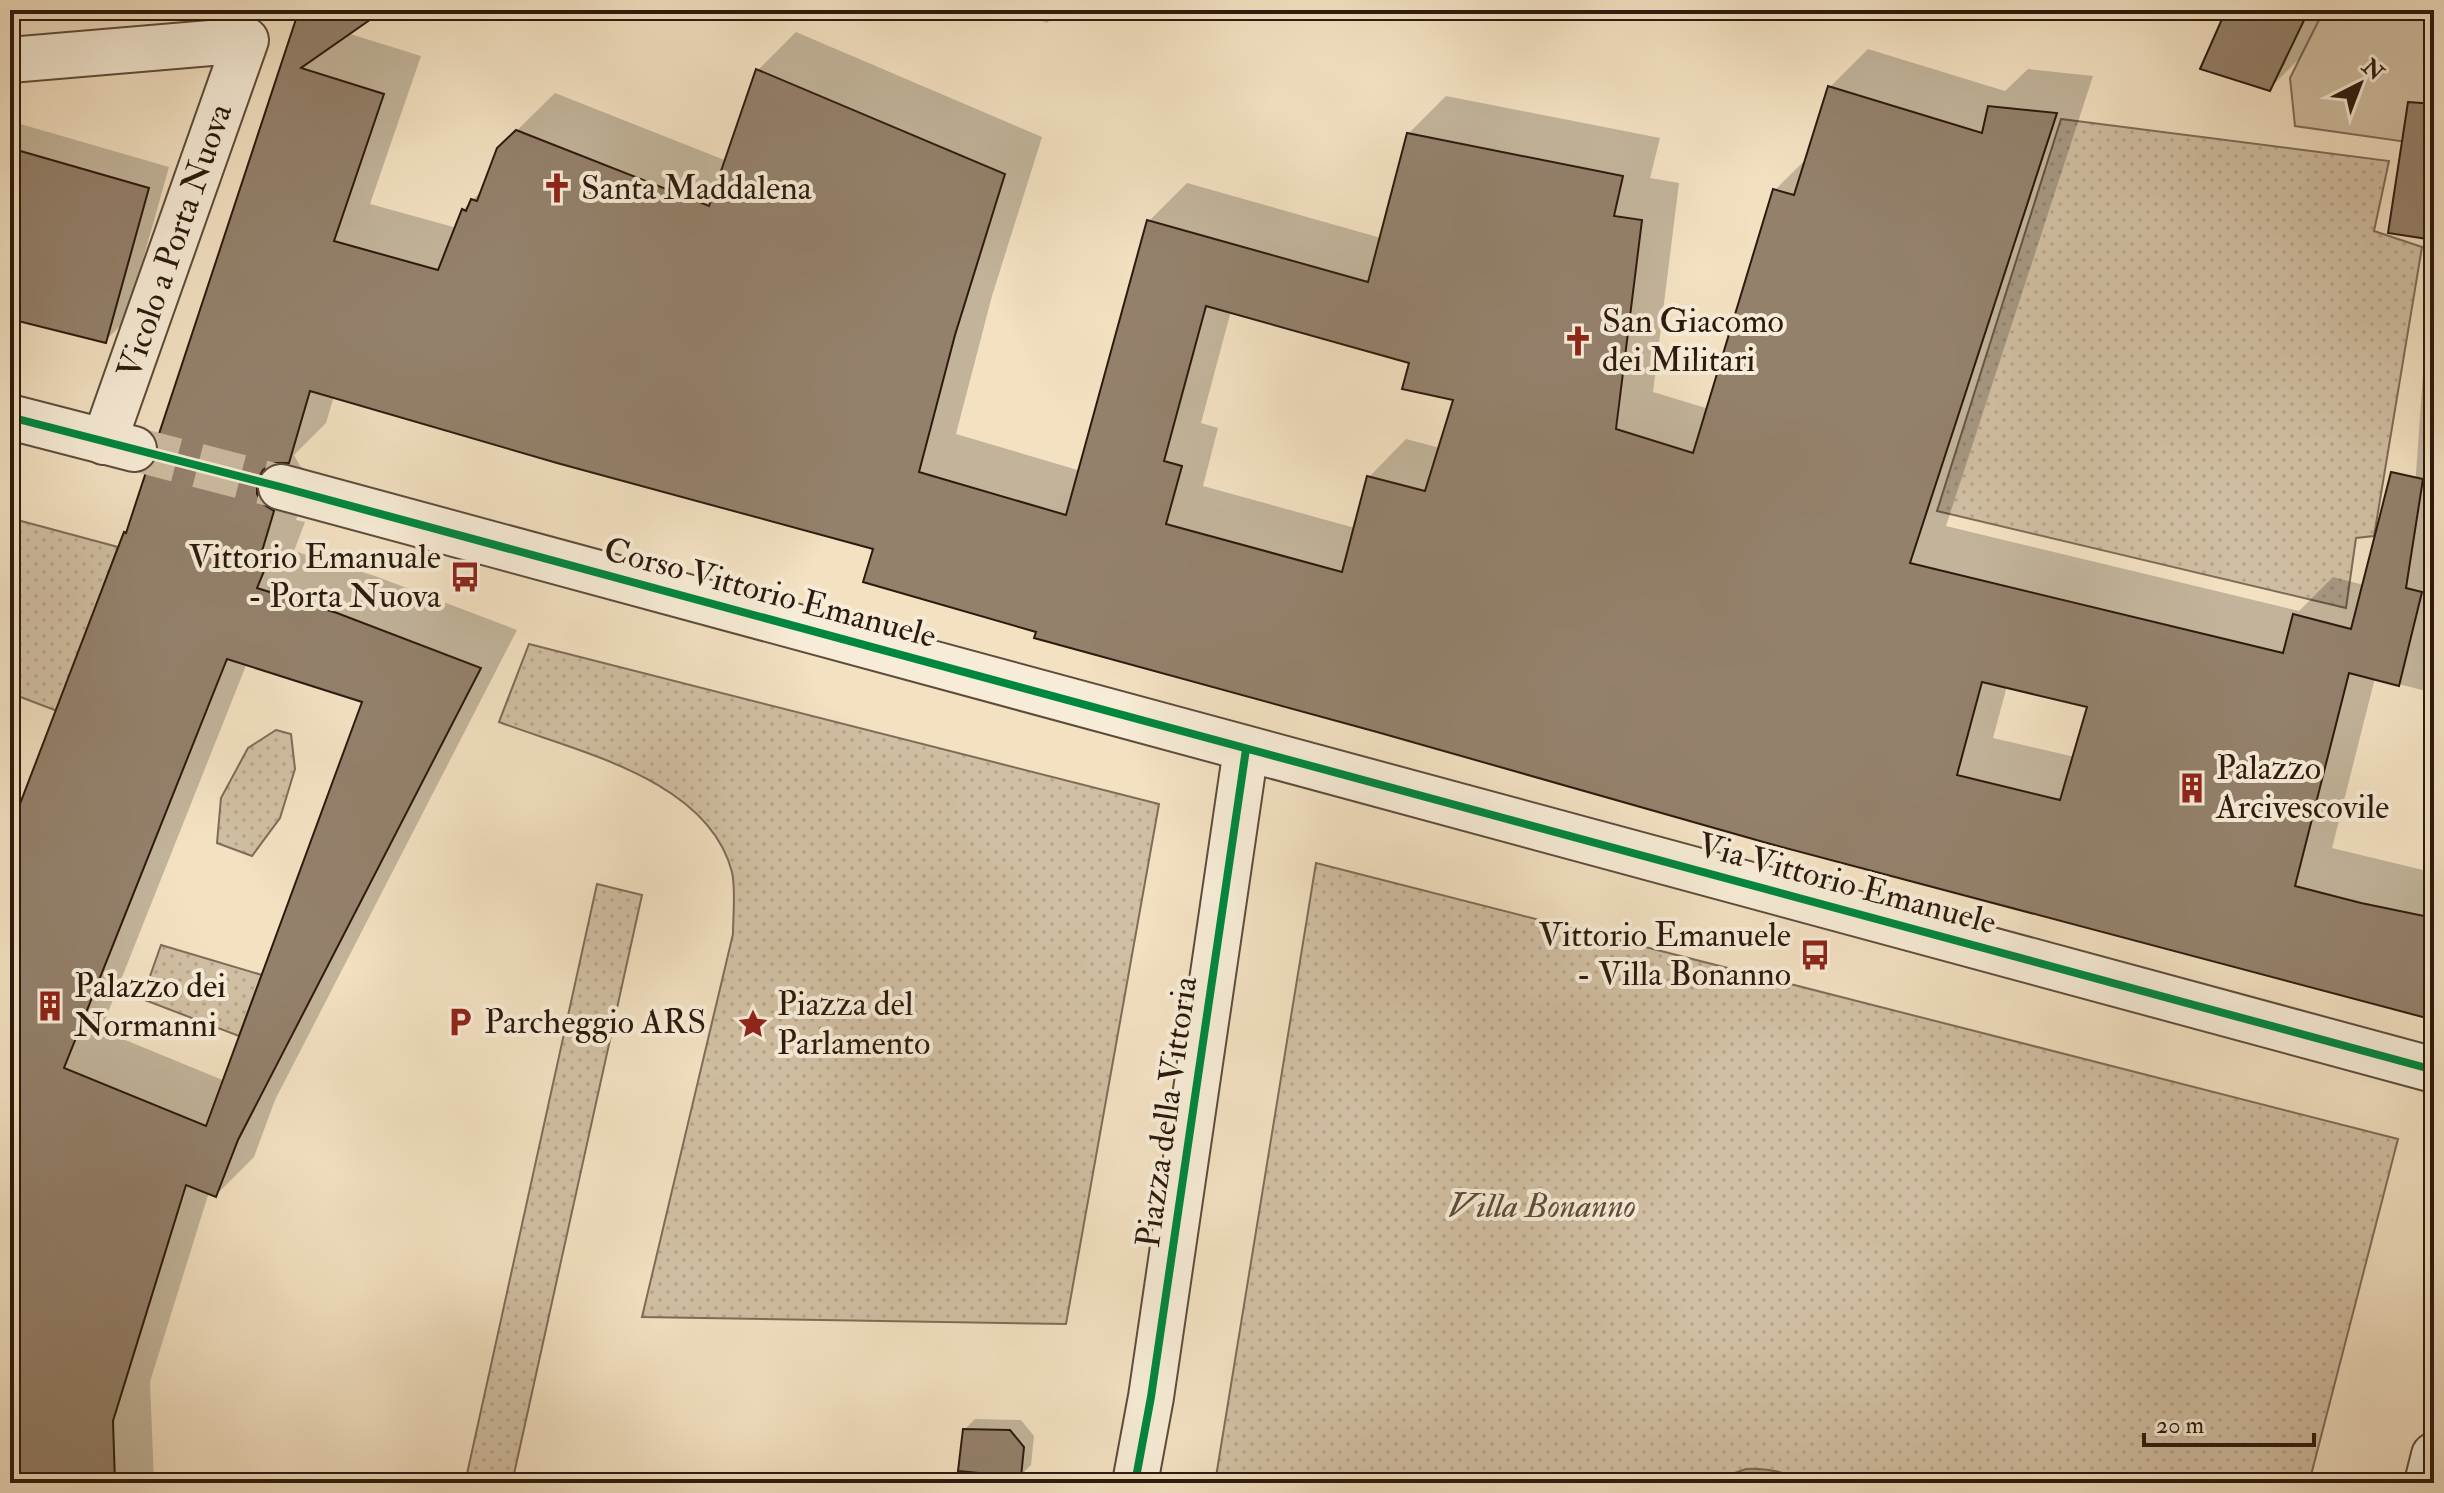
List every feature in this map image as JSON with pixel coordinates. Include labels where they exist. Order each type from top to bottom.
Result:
[{"type":"street","name":"Vicolo a Porta Nuova","points":[[10,60],[246,40],[119,446],[10,417]]},
{"type":"street","name":"Corso Vittorio Emanuele","points":[[281,487],[1246,749]]},
{"type":"street","name":"Via Vittorio Emanuele","points":[[1246,749],[2434,1070]]},
{"type":"street","name":"Piazza della Vittoria","points":[[1135,1483],[1153,1381],[1246,749]]},
{"type":"street","points":[[2427,1483],[2434,1455]]},
{"type":"green space","points":[[2324,10],[2434,10],[2434,119],[2421,144],[2295,126],[2290,78]]},
{"type":"green space","points":[[2061,119],[2389,161],[2374,231],[2422,247],[2374,536],[2356,538],[2346,608],[1937,511]]},
{"type":"green space","points":[[10,518],[118,547],[57,711],[10,693]]},
{"type":"green space","points":[[529,644],[1159,804],[1066,1324],[642,1317],[733,934],[732,872],[718,840],[697,814],[669,792],[601,758],[499,722]]},
{"type":"green space","points":[[276,730],[291,734],[295,769],[280,818],[252,856],[217,843],[221,798],[248,748]]},
{"type":"green space","name":"Villa Bonanno","points":[[1316,863],[2398,1139],[2309,1483],[1215,1483]]},
{"type":"green space","points":[[597,884],[642,895],[512,1483],[465,1483]]},
{"type":"green space","points":[[161,945],[262,975],[239,1036],[142,999]]},
{"type":"shaded area","points":[[1746,1469],[1777,1472],[1807,1483],[1714,1483]]},
{"type":"building","points":[[299,10],[384,10],[301,68],[384,94],[334,241],[438,270],[462,209],[466,211],[471,199],[477,201],[497,148],[516,130],[709,206],[756,69],[1005,174],[955,335],[919,472],[1066,515],[1147,220],[1368,282],[1407,133],[1623,176],[1614,216],[1642,220],[1616,429],[1693,453],[1773,189],[1794,195],[1828,86],[1982,133],[1988,106],[2057,113],[1910,563],[2283,653],[2293,614],[2351,629],[2391,472],[2423,479],[2406,588],[2422,592],[2399,686],[2349,673],[2295,886],[2434,918],[2434,1020],[1767,843],[1034,638],[1036,632],[863,582],[873,549],[557,463],[310,391],[289,463],[274,463],[263,470],[257,481],[257,494],[263,504],[274,511],[260,558],[269,559],[257,588],[337,613],[481,668],[238,1140],[216,1197],[186,1185],[113,1421],[115,1483],[10,1483],[10,830],[126,533],[147,469],[158,456],[157,440]],"holes":[[[1206,306],[1409,363],[1402,389],[1453,400],[1425,491],[1367,476],[1342,572],[1166,524],[1182,466],[1164,461]],[[227,659],[362,702],[206,1126],[64,1068]],[[1982,682],[2087,707],[2060,800],[1957,775]]]},
{"type":"building","points":[[2226,10],[2309,10],[2270,91],[2200,69]]},
{"type":"building","points":[[2408,102],[2434,104],[2434,240],[2388,233]]},
{"type":"building","points":[[10,148],[149,188],[106,343],[10,319]]},
{"type":"building","points":[[963,1429],[1010,1430],[1024,1447],[1021,1477],[958,1471]]},
{"type":"tunnel","points":[[134,449],[281,487]]},
{"type":"cycle path","points":[[10,417],[281,487],[2434,1070]]},
{"type":"cycle path","points":[[1135,1483],[1151,1397],[1246,749]]},
{"type":"place","name":"Santa Maddalena","points":[[557,188]]},
{"type":"place","name":"San Giacomo dei Militari","points":[[1578,341]]},
{"type":"place","name":"Vittorio Emanuale - Porta Nuova","points":[[465,577]]},
{"type":"place","name":"Palazzo Arcivescovile","points":[[2192,788]]},
{"type":"place","name":"Vittorio Emanuele - Villa Bonanno","points":[[1815,955]]},
{"type":"place","name":"Palazzo dei Normanni","points":[[50,1006]]},
{"type":"place","name":"Parcheggio ARS","points":[[460,1022]]},
{"type":"place","name":"Piazza del Parlamento","points":[[753,1024]]}]
